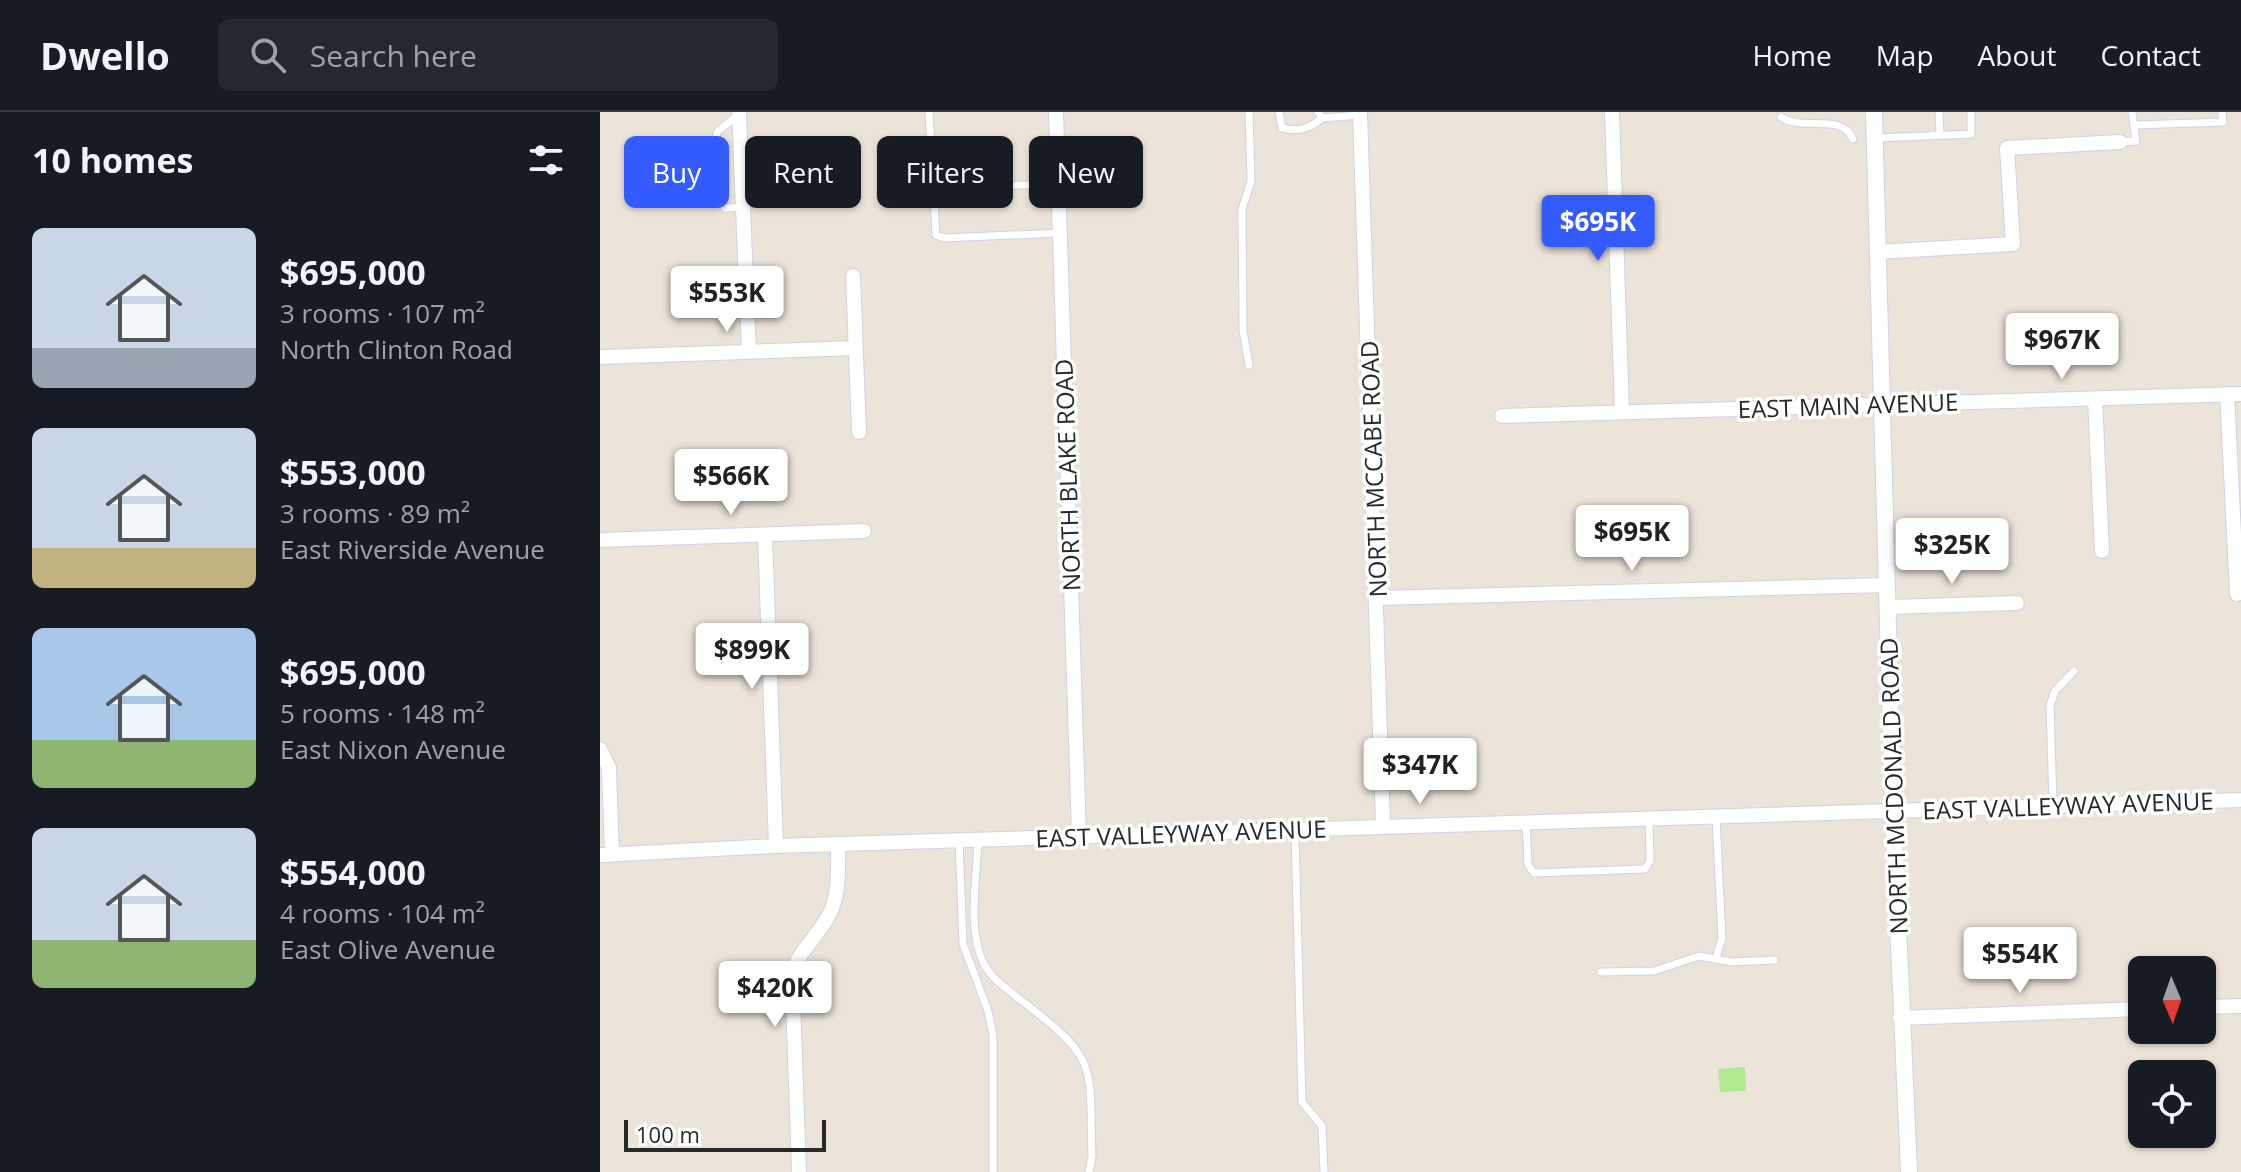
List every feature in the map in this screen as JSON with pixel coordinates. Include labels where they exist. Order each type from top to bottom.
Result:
[{"type":"street","name":"NORTH BLAKE ROAD","points":[[1056,112],[1057,136]]},
{"type":"street","points":[[1612,112],[1622,412]]},
{"type":"street","name":"NORTH MCDONALD ROAD","points":[[1874,112],[1893,810],[1909,1172]]},
{"type":"street","points":[[740,113],[749,352]]},
{"type":"street","name":"NORTH MCCABE ROAD","points":[[1360,114],[1383,826]]},
{"type":"street","points":[[1877,252],[2013,244],[2007,148],[2120,142]]},
{"type":"street","name":"NORTH BLAKE ROAD","points":[[1059,208],[1079,837]]},
{"type":"street","points":[[853,276],[859,432]]},
{"type":"street","points":[[600,357],[856,348]]},
{"type":"street","points":[[2234,394],[2237,594]]},
{"type":"street","name":"EAST MAIN AVENUE","points":[[1502,416],[2234,394]]},
{"type":"street","points":[[2095,399],[2102,551]]},
{"type":"street","points":[[600,540],[864,531]]},
{"type":"street","points":[[765,535],[776,846]]},
{"type":"street","points":[[1377,598],[1888,585]]},
{"type":"street","points":[[1889,607],[2017,603]]},
{"type":"street","points":[[600,749],[609,768],[606,855]]},
{"type":"street","name":"EAST VALLEYWAY AVENUE","points":[[606,855],[776,846],[2241,800]]},
{"type":"street","points":[[799,1172],[792,971],[799,952],[830,915],[838,889],[838,844]]},
{"type":"street","points":[[2216,1007],[2241,1006]]},
{"type":"street","points":[[1900,1018],[2128,1010]]},
{"type":"lane","points":[[929,112],[930,136]]},
{"type":"lane","points":[[1249,112],[1251,181],[1242,209],[1243,330],[1249,365]]},
{"type":"lane","points":[[1279,112],[1282,128],[1290,130],[1309,129],[1320,115],[1360,114]]},
{"type":"lane","points":[[1939,112],[1940,135]]},
{"type":"lane","points":[[1874,138],[1971,134],[1971,112]]},
{"type":"lane","points":[[2120,142],[2136,141],[2132,112]]},
{"type":"lane","points":[[2135,125],[2223,122],[2222,112]]},
{"type":"lane","points":[[740,113],[717,132],[715,172],[717,196],[725,208],[743,207]]},
{"type":"lane","points":[[1781,117],[1800,125],[1840,123],[1849,128],[1853,139]]},
{"type":"lane","points":[[934,208],[936,235],[944,238],[1060,233]]},
{"type":"lane","points":[[2053,805],[2050,705],[2055,691],[2074,671]]},
{"type":"lane","points":[[1716,816],[1722,938],[1716,958]]},
{"type":"lane","points":[[1526,822],[1528,865],[1534,873],[1566,872],[1645,869],[1650,861],[1649,818]]},
{"type":"lane","points":[[1295,829],[1302,1102],[1322,1126],[1324,1172]]},
{"type":"lane","points":[[978,840],[976,921],[982,960],[997,981],[1062,1031],[1085,1060],[1092,1157],[1089,1172]]},
{"type":"lane","points":[[959,841],[963,944],[988,1011],[993,1035],[993,1172]]},
{"type":"lane","points":[[1601,972],[1654,971],[1693,957],[1732,962],[1774,960]]},
{"type":"green space","points":[[1745,1067],[1746,1091],[1720,1092],[1718,1069]]}]
